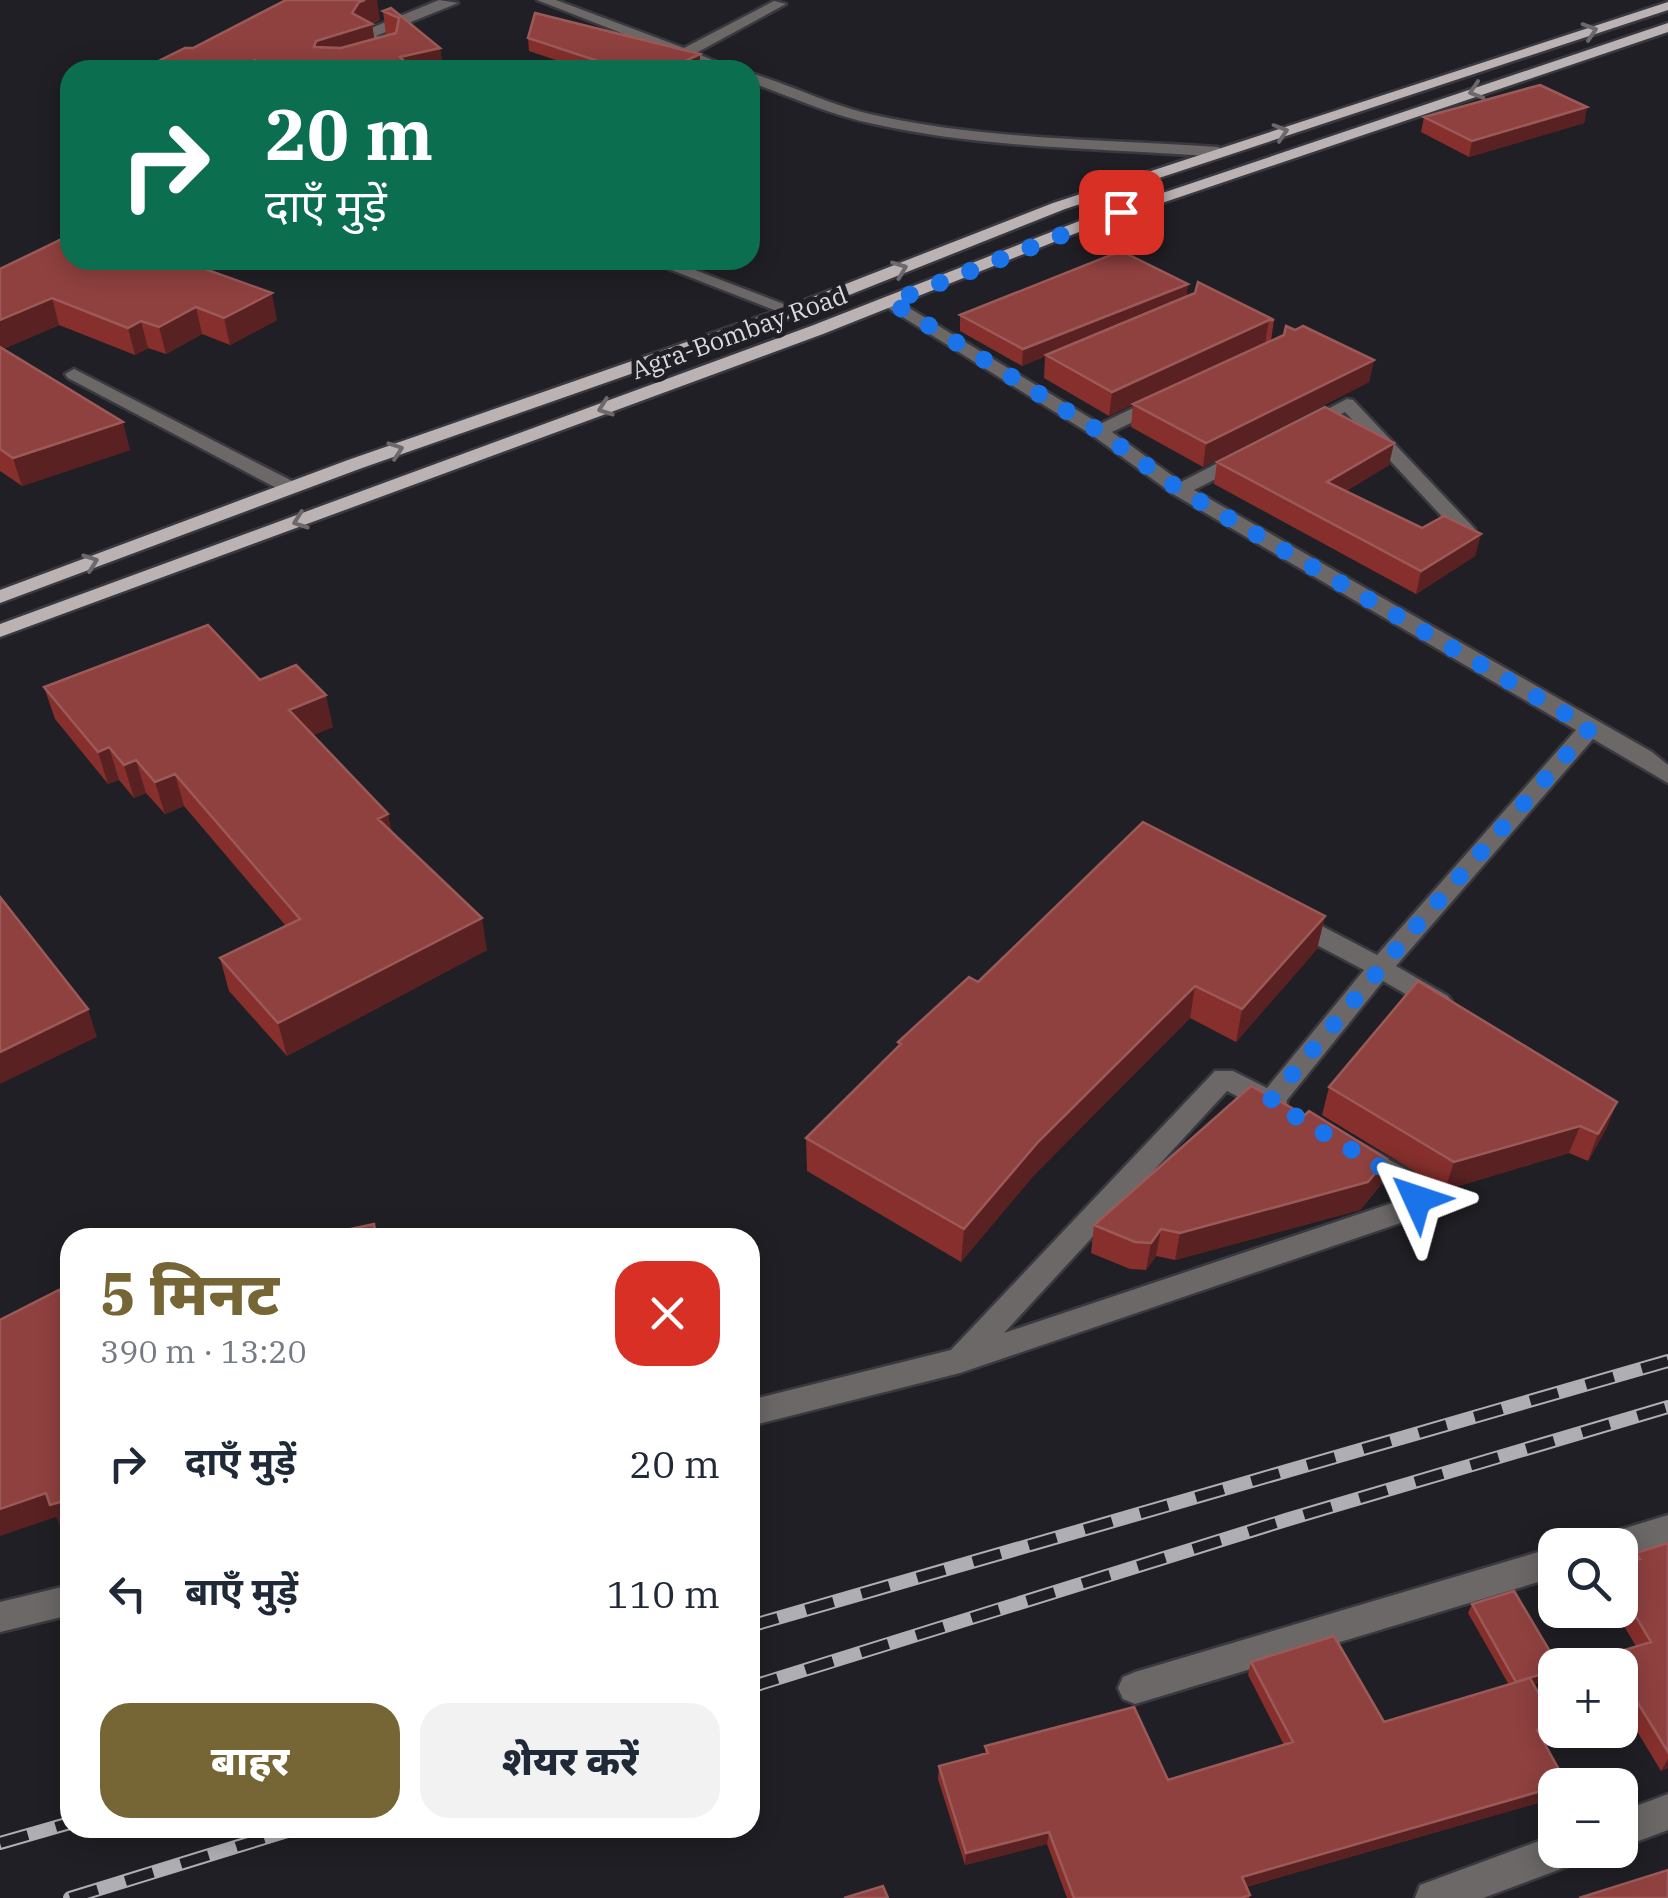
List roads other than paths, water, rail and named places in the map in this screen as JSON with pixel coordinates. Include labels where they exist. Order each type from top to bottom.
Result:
[{"type":"main road","name":"Agra-Bombay Road","points":[[0,596],[794,310],[1060,206],[1668,6]]},
{"type":"main road","name":"Agra-Bombay Road","points":[[0,632],[891,302],[1088,224],[1668,27]]},
{"type":"main road","points":[[1180,165],[1212,180]]},
{"type":"street","points":[[372,59],[394,52],[394,48],[367,37],[369,34],[450,2],[447,0]]},
{"type":"street","points":[[544,0],[700,60]]},
{"type":"street","points":[[683,54],[780,4]]},
{"type":"street","points":[[760,81],[869,119],[927,130],[1052,145],[1218,152]]},
{"type":"street","points":[[682,270],[794,310]]},
{"type":"street","points":[[891,302],[1023,375],[1180,490],[1644,757],[1668,776]]},
{"type":"street","points":[[74,374],[291,488]]},
{"type":"street","points":[[1099,431],[1186,390]]},
{"type":"street","points":[[1180,490],[1347,404],[1468,533]]},
{"type":"street","points":[[1270,1101],[1380,968],[1590,728]]},
{"type":"street","points":[[1276,912],[1462,1015]]},
{"type":"street","points":[[960,1360],[1224,1078],[1302,1120]]},
{"type":"street","points":[[760,1410],[960,1360],[1408,1210],[1417,1199],[1414,1187],[1334,1139]]},
{"type":"street","points":[[1638,1538],[1668,1529]]},
{"type":"street","points":[[1134,1688],[1538,1567]]},
{"type":"street","points":[[0,1617],[60,1602]]},
{"type":"street","points":[[1638,1823],[1668,1812]]},
{"type":"street","points":[[1434,1898],[1538,1860]]},
{"type":"railway","points":[[760,1623],[1668,1361]]},
{"type":"railway","points":[[760,1684],[1286,1520],[1668,1407]]},
{"type":"railway","points":[[0,1843],[60,1826]]},
{"type":"railway","points":[[70,1898],[265,1838]]}]
